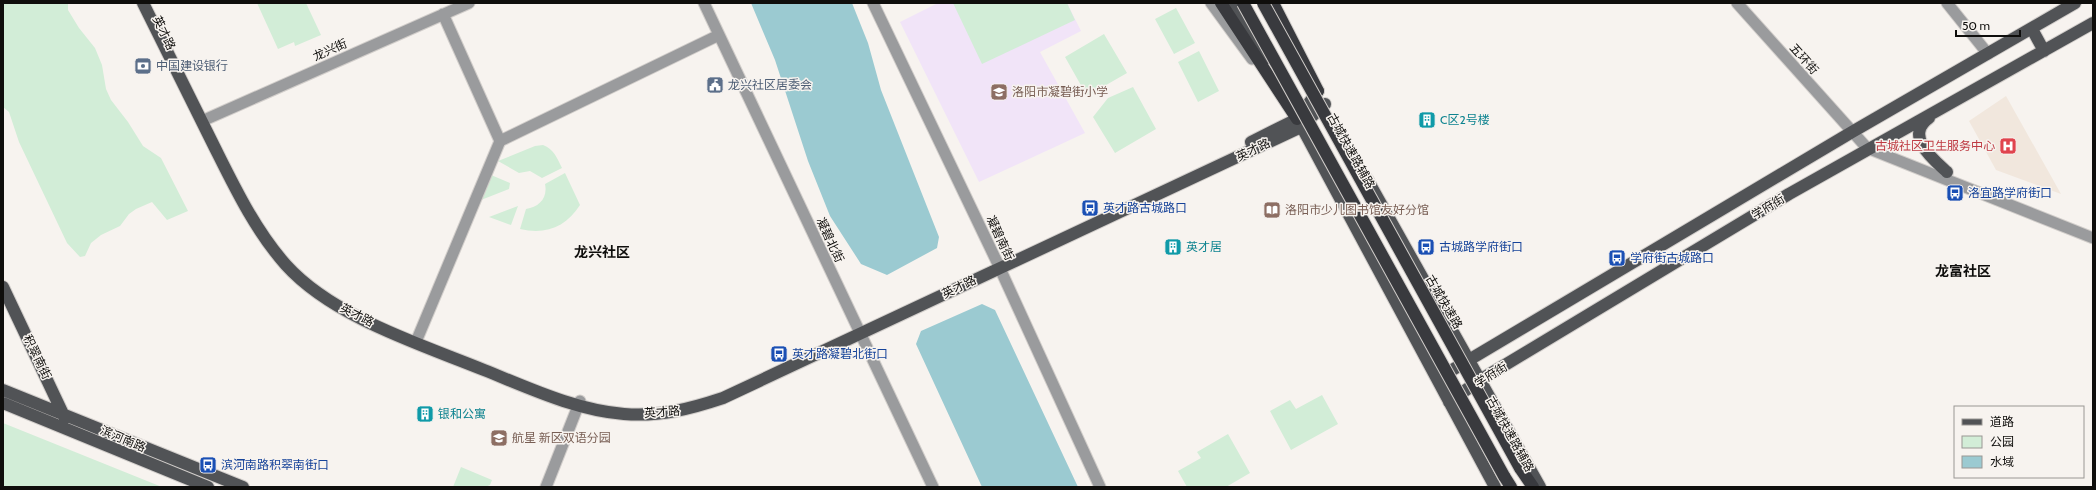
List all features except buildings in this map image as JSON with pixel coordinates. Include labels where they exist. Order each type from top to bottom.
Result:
[{"type":"highway","points":[[1243,3],[1508,483]]},
{"type":"highway","name":"古城快速路","points":[[1263,3],[1520,468],[1532,487]]},
{"type":"highway","points":[[1273,3],[1318,91]]},
{"type":"highway","points":[[1222,4],[1299,123]]},
{"type":"main road","name":"英才路","points":[[143,3],[252,208],[264,228],[291,261],[333,296],[364,314],[578,404]]},
{"type":"main road","name":"英才路","points":[[149,3],[247,211],[260,232],[287,266],[330,301],[360,318],[578,404],[629,408],[683,405],[725,391],[859,331],[1178,178],[1299,123],[1325,104]]},
{"type":"main road","name":"古城快速路辅路","points":[[1270,3],[1540,487]]},
{"type":"main road","name":"学府街","points":[[1437,379],[1852,132],[2075,3]]},
{"type":"main road","name":"学府街","points":[[1449,402],[1480,380],[1872,147],[1940,111],[2093,23]]},
{"type":"main road","points":[[2032,29],[2044,51]]},
{"type":"main road","name":"英才路","points":[[1299,123],[1318,91]]},
{"type":"main road","points":[[1940,111],[1926,120],[1920,129],[1919,137],[1922,146],[1929,156],[1947,172]]},
{"type":"main road","points":[[1299,123],[1495,487]]},
{"type":"main road","name":"积翠南街","points":[[3,286],[64,414],[68,428]]},
{"type":"main road","name":"滨河南路","points":[[3,390],[243,487]]},
{"type":"main road","name":"滨河南路","points":[[3,404],[68,428],[208,487]]},
{"type":"street","name":"龙兴街","points":[[204,119],[469,3]]},
{"type":"street","name":"凝碧北街","points":[[704,3],[933,487]]},
{"type":"street","name":"凝碧南街","points":[[873,3],[998,264],[1100,487]]},
{"type":"street","points":[[1279,3],[1318,91]]},
{"type":"street","name":"五环街","points":[[1738,3],[1852,132]]},
{"type":"street","points":[[1947,3],[1988,54]]},
{"type":"street","points":[[444,14],[500,141]]},
{"type":"street","points":[[418,337],[500,141],[719,35]]},
{"type":"street","points":[[1852,132],[1872,147],[2093,238]]},
{"type":"street","points":[[1872,147],[1947,172],[2093,231]]},
{"type":"street","points":[[546,487],[578,404]]},
{"type":"shaded area","name":"洛阳市凝碧街小学","points":[[938,3],[1067,3],[1081,31],[1040,52],[1085,133],[979,182],[900,22]]},
{"type":"shaded area","name":"古城社区卫生服务中心","points":[[2006,96],[2061,194],[1996,170],[1969,121]]},
{"type":"green space","points":[[3,3],[68,3],[68,10],[79,28],[95,48],[102,65],[106,89],[111,100],[128,122],[143,146],[161,158],[188,211],[167,220],[152,202],[136,209],[129,214],[120,226],[101,235],[91,243],[85,256],[80,257],[67,243],[19,142],[9,112],[3,107]]},
{"type":"green space","points":[[257,3],[306,3],[321,35],[295,46],[294,42],[278,49]]},
{"type":"green space","points":[[953,3],[1067,3],[1075,20],[982,64]]},
{"type":"green space","points":[[1176,8],[1195,43],[1174,54],[1155,19]]},
{"type":"green space","points":[[1104,34],[1127,73],[1087,96],[1065,57]]},
{"type":"green space","points":[[1199,51],[1219,91],[1198,102],[1178,62]]},
{"type":"green space","points":[[1133,87],[1156,129],[1115,153],[1093,117],[1108,98]]},
{"type":"green space","points":[[543,145],[553,151],[562,168],[542,178],[530,171],[519,173],[498,161],[535,146]]},
{"type":"green space","points":[[565,173],[580,205],[574,213],[562,224],[554,228],[538,231],[520,229],[526,209],[539,204],[544,198],[546,189],[545,184]]},
{"type":"green space","points":[[491,175],[510,183],[509,189],[481,200]]},
{"type":"green space","points":[[518,206],[511,225],[489,217]]},
{"type":"green space","points":[[1322,395],[1338,424],[1291,450],[1270,411],[1290,400],[1296,409]]},
{"type":"green space","points":[[3,423],[162,487],[3,487]]},
{"type":"green space","points":[[1228,434],[1250,473],[1226,487],[1187,487],[1178,471],[1201,458],[1197,452]]},
{"type":"green space","points":[[461,467],[492,480],[490,485],[485,487],[453,487]]},
{"type":"water","points":[[751,3],[852,3],[868,43],[881,90],[939,237],[937,248],[887,275],[861,264],[830,216],[808,161],[775,60]]},
{"type":"water","points":[[982,304],[995,310],[1078,487],[982,487],[916,344],[921,331]]},
{"type":"place","name":"中国建设银行","points":[[143,66]]},
{"type":"place","name":"龙兴社区居委会","points":[[715,85]]},
{"type":"place","name":"洛阳市凝碧街小学","points":[[999,92]]},
{"type":"place","name":"C区2号楼","points":[[1427,120]]},
{"type":"place","name":"古城社区卫生服务中心","points":[[2008,146]]},
{"type":"place","name":"洛宜路学府街口","points":[[1955,193]]},
{"type":"place","name":"英才路古城路口","points":[[1090,208]]},
{"type":"place","name":"洛阳市少儿图书馆友好分馆","points":[[1272,210]]},
{"type":"place","name":"英才居","points":[[1173,247]]},
{"type":"place","name":"古城路学府街口","points":[[1426,247]]},
{"type":"place","name":"学府街古城路口","points":[[1617,258]]},
{"type":"place","name":"英才路凝碧北街口","points":[[779,354]]},
{"type":"place","name":"银和公寓","points":[[425,414]]},
{"type":"place","name":"航星 新区双语分园","points":[[499,438]]},
{"type":"place","name":"滨河南路积翠南街口","points":[[208,465]]},
{"type":"district","name":"龙兴社区","points":[[602,252]]},
{"type":"district","name":"龙富社区","points":[[1963,271]]}]
